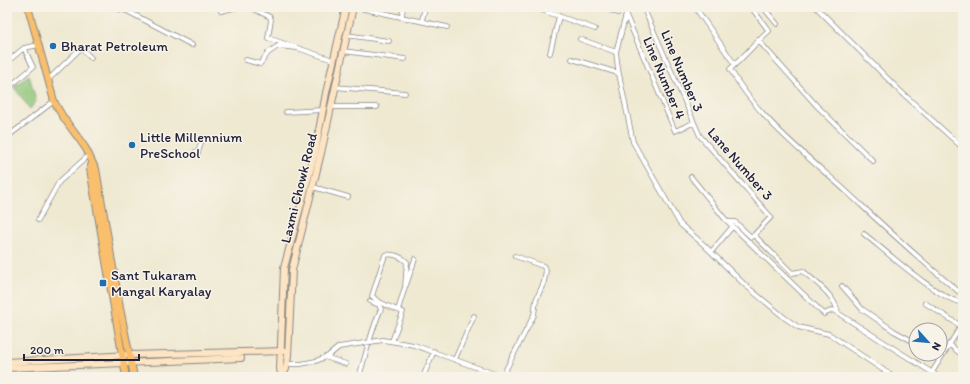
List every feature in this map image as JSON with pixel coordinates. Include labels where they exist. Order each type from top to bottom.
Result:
[{"type":"main road","points":[[28,7],[54,101],[89,155],[96,169],[122,359],[126,377]]},
{"type":"main road","name":"Laxmi Chowk Road","points":[[285,354],[292,270],[313,187],[342,51],[354,7]]},
{"type":"main road","name":"Laxmi Chowk Road","points":[[282,377],[287,364],[285,354],[284,268],[315,152],[324,100],[346,8]]},
{"type":"main road","points":[[324,100],[331,104]]},
{"type":"main road","points":[[105,239],[134,377]]},
{"type":"main road","points":[[122,359],[129,355],[285,354]]},
{"type":"main road","points":[[7,362],[122,359],[131,362],[285,354]]},
{"type":"main road","points":[[282,377],[280,365],[285,354]]},
{"type":"main road","points":[[7,368],[50,362]]},
{"type":"street","points":[[110,7],[127,11],[192,44]]},
{"type":"street","points":[[221,11],[238,7]]},
{"type":"street","points":[[250,7],[270,17],[271,20],[268,38],[293,45],[297,48]]},
{"type":"street","points":[[336,7],[346,8]]},
{"type":"street","points":[[354,7],[447,26]]},
{"type":"street","points":[[382,12],[384,7]]},
{"type":"street","points":[[402,16],[403,7]]},
{"type":"street","points":[[422,20],[425,7]]},
{"type":"street","points":[[533,7],[595,29]]},
{"type":"street","points":[[602,7],[618,13]]},
{"type":"street","points":[[628,7],[616,52],[618,72],[633,142],[680,224],[745,286],[785,318],[798,327],[829,334],[894,377]]},
{"type":"street","name":"Line Number 3","points":[[640,7],[644,9],[693,123]]},
{"type":"street","points":[[695,7],[733,62]]},
{"type":"street","points":[[751,7],[769,31],[758,40],[750,52],[730,69],[737,81],[768,119],[882,224],[963,295]]},
{"type":"street","points":[[763,7],[777,24]]},
{"type":"street","points":[[816,7],[899,90],[963,148]]},
{"type":"street","points":[[550,53],[559,16]]},
{"type":"street","name":"Line Number 4","points":[[626,16],[675,131],[693,123]]},
{"type":"street","points":[[346,35],[389,41]]},
{"type":"street","points":[[580,39],[616,52]]},
{"type":"street","points":[[758,40],[816,105],[873,161]]},
{"type":"street","points":[[7,62],[24,48],[39,45]]},
{"type":"street","points":[[246,60],[260,64],[268,53],[278,46],[297,48],[333,60]]},
{"type":"street","points":[[7,89],[32,67],[24,48]]},
{"type":"street","points":[[48,80],[81,48],[91,58]]},
{"type":"street","points":[[342,51],[405,59]]},
{"type":"street","points":[[572,59],[618,72]]},
{"type":"street","points":[[334,87],[405,93]]},
{"type":"street","points":[[7,137],[54,101]]},
{"type":"street","points":[[331,104],[377,107]]},
{"type":"street","points":[[286,112],[323,110]]},
{"type":"street","name":"Lane Number 3","points":[[693,123],[700,136],[771,217],[754,235]]},
{"type":"street","points":[[196,152],[198,152],[202,139]]},
{"type":"street","points":[[38,220],[59,182],[89,155]]},
{"type":"street","points":[[691,177],[728,222],[824,314],[833,310],[930,375],[939,377]]},
{"type":"street","points":[[313,187],[348,197]]},
{"type":"street","points":[[728,222],[735,222],[751,237],[754,235],[792,273],[803,270],[832,298],[837,306],[838,313]]},
{"type":"street","points":[[711,252],[733,226]]},
{"type":"street","points":[[864,234],[938,292],[953,302],[963,303]]},
{"type":"street","points":[[392,341],[403,312],[375,300],[372,296],[385,255],[390,253],[404,259],[407,262],[405,287]]},
{"type":"street","points":[[280,365],[301,364],[325,357],[338,347],[370,343],[378,340],[414,345],[502,377],[534,315],[536,300],[544,282],[546,270],[543,266],[515,256]]},
{"type":"street","points":[[398,310],[415,259]]},
{"type":"street","points":[[842,286],[862,309],[908,339]]},
{"type":"street","points":[[359,377],[370,343],[371,330],[381,307],[370,301]]},
{"type":"street","points":[[925,303],[962,325],[949,344],[963,356]]},
{"type":"street","points":[[455,359],[474,316]]},
{"type":"street","points":[[423,377],[434,351]]},
{"type":"street","points":[[325,357],[346,364]]},
{"type":"street","points":[[930,375],[938,362]]},
{"type":"green space","points":[[29,75],[36,101],[30,109],[14,87]]},
{"type":"place","name":"Bharat Petroleum","points":[[53,46]]},
{"type":"place","name":"Little Millennium PreSchool","points":[[132,145]]},
{"type":"place","name":"Sant Tukaram Mangal Karyalay","points":[[103,283]]}]
